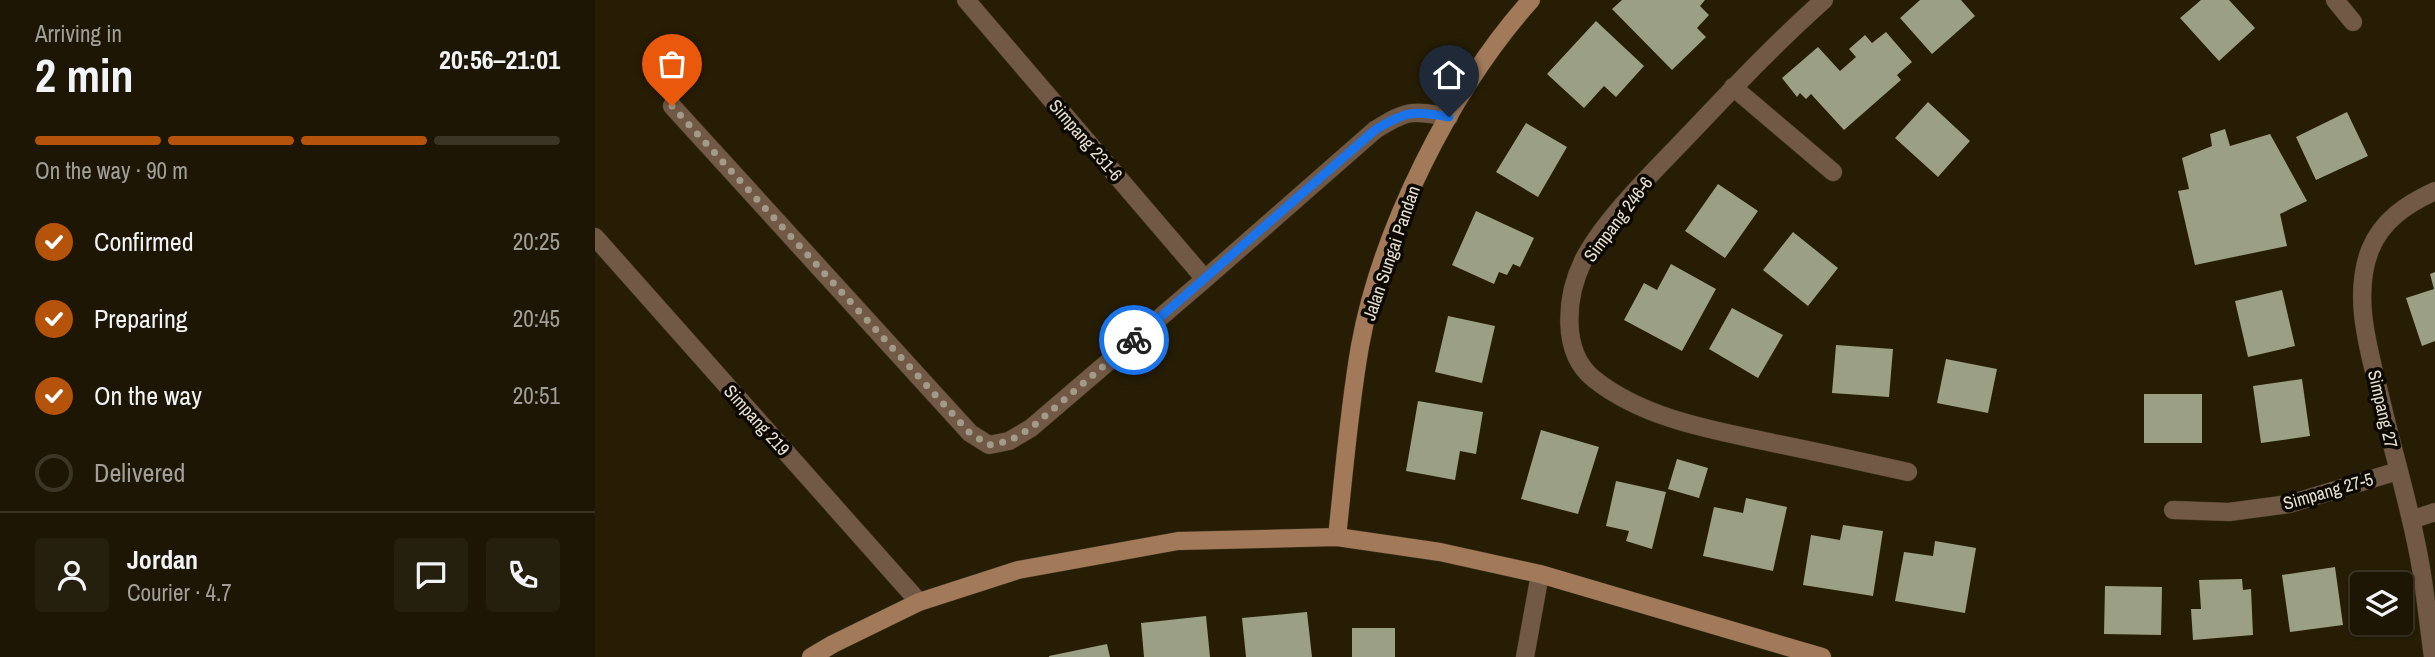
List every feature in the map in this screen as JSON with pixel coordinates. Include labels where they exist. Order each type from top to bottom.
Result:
[{"type":"street","name":"Simpang 231-6","points":[[965,0],[1205,279]]},
{"type":"street","name":"Jalan Sungai Pandan","points":[[1337,537],[1360,344],[1373,291],[1415,183],[1449,117],[1470,81],[1531,0]]},
{"type":"street","name":"Simpang 246-6","points":[[1824,0],[1733,87],[1608,224],[1584,260],[1573,289],[1569,315],[1570,335],[1578,359],[1592,378],[1613,392],[1670,418],[1908,472]]},
{"type":"street","points":[[2335,0],[2353,22]]},
{"type":"street","points":[[1733,87],[1833,172]]},
{"type":"street","points":[[672,106],[970,433],[989,445],[1009,441],[1031,428],[1375,130],[1400,115],[1422,112],[1449,117]]},
{"type":"street","name":"Simpang 27","points":[[2433,657],[2419,553],[2368,343],[2363,311],[2363,277],[2370,251],[2381,228],[2397,213],[2435,191]]},
{"type":"street","name":"Simpang 219","points":[[595,237],[919,603]]},
{"type":"street","name":"Simpang 27-5","points":[[2173,510],[2229,512],[2289,504],[2398,471]]},
{"type":"street","points":[[2411,520],[2435,512]]},
{"type":"street","points":[[811,657],[919,603],[1018,570],[1178,541],[1337,537],[1440,552],[1540,574],[1822,657]]},
{"type":"street","points":[[1525,657],[1540,574]]},
{"type":"building","points":[[1622,0],[1705,0],[1700,6],[1709,15],[1697,28],[1706,37],[1672,70],[1612,9]]},
{"type":"building","points":[[1920,0],[1961,0],[1975,16],[1932,54],[1900,18]]},
{"type":"building","points":[[2201,0],[2229,0],[2255,28],[2219,61],[2180,18]]},
{"type":"building","points":[[1596,21],[1644,66],[1616,97],[1604,86],[1584,108],[1547,74]]},
{"type":"building","points":[[1886,32],[1912,62],[1897,75],[1901,80],[1844,130],[1811,94],[1806,99],[1800,93],[1797,97],[1782,78],[1818,47],[1840,71],[1856,57],[1849,49],[1865,35],[1872,43]]},
{"type":"building","points":[[1928,102],[1970,141],[1938,177],[1895,138]]},
{"type":"building","points":[[2347,112],[2368,156],[2316,180],[2296,137]]},
{"type":"building","points":[[1526,123],[1567,147],[1538,197],[1496,172]]},
{"type":"building","points":[[2225,129],[2230,146],[2270,134],[2307,201],[2280,214],[2287,246],[2195,265],[2178,191],[2189,189],[2182,158],[2212,146],[2210,134]]},
{"type":"building","points":[[1718,184],[1758,211],[1725,258],[1685,231]]},
{"type":"building","points":[[1476,211],[1534,238],[1520,267],[1513,264],[1507,275],[1499,272],[1494,284],[1452,265]]},
{"type":"building","points":[[1793,232],[1838,268],[1808,306],[1763,270]]},
{"type":"building","points":[[1671,264],[1716,289],[1682,351],[1624,320],[1644,283],[1657,290]]},
{"type":"building","points":[[2435,272],[2435,341],[2422,346],[2406,298],[2434,289],[2430,274]]},
{"type":"building","points":[[2282,290],[2295,346],[2248,357],[2235,301]]},
{"type":"building","points":[[1732,308],[1783,335],[1758,378],[1709,349]]},
{"type":"building","points":[[1448,316],[1495,326],[1482,383],[1435,372]]},
{"type":"building","points":[[1836,345],[1893,349],[1889,397],[1832,393]]},
{"type":"building","points":[[1946,359],[1997,369],[1988,413],[1937,403]]},
{"type":"building","points":[[2302,379],[2310,436],[2261,443],[2253,386]]},
{"type":"building","points":[[2144,394],[2202,394],[2202,443],[2144,443]]},
{"type":"building","points":[[1418,401],[1483,412],[1476,454],[1460,451],[1455,480],[1406,471]]},
{"type":"building","points":[[1541,430],[1599,447],[1578,514],[1521,499]]},
{"type":"building","points":[[1677,459],[1708,468],[1699,498],[1668,489]]},
{"type":"building","points":[[1616,481],[1666,492],[1652,549],[1626,541],[1629,531],[1606,526]]},
{"type":"building","points":[[1746,498],[1787,507],[1773,571],[1703,556],[1714,507],[1743,513]]},
{"type":"building","points":[[1843,525],[1883,531],[1873,596],[1803,585],[1811,535],[1840,540]]},
{"type":"building","points":[[1935,541],[1976,548],[1965,613],[1895,601],[1904,552],[1933,556]]},
{"type":"building","points":[[2335,567],[2343,625],[2290,632],[2282,575]]},
{"type":"building","points":[[2242,579],[2243,590],[2251,589],[2253,635],[2193,640],[2191,609],[2201,609],[2199,580]]},
{"type":"building","points":[[2105,586],[2162,587],[2161,635],[2104,634]]},
{"type":"building","points":[[1307,612],[1312,657],[1246,657],[1242,618]]},
{"type":"building","points":[[1206,616],[1210,657],[1144,657],[1141,623]]},
{"type":"building","points":[[1352,628],[1395,628],[1395,657],[1352,657]]},
{"type":"building","points":[[1107,644],[1110,657],[1049,657],[1049,656]]},
{"type":"way so far","points":[[672,106],[970,433],[989,445],[1009,441],[1031,428],[1134,340]]},
{"type":"route","points":[[1134,340],[1375,130],[1400,115],[1422,112],[1449,117]]}]
